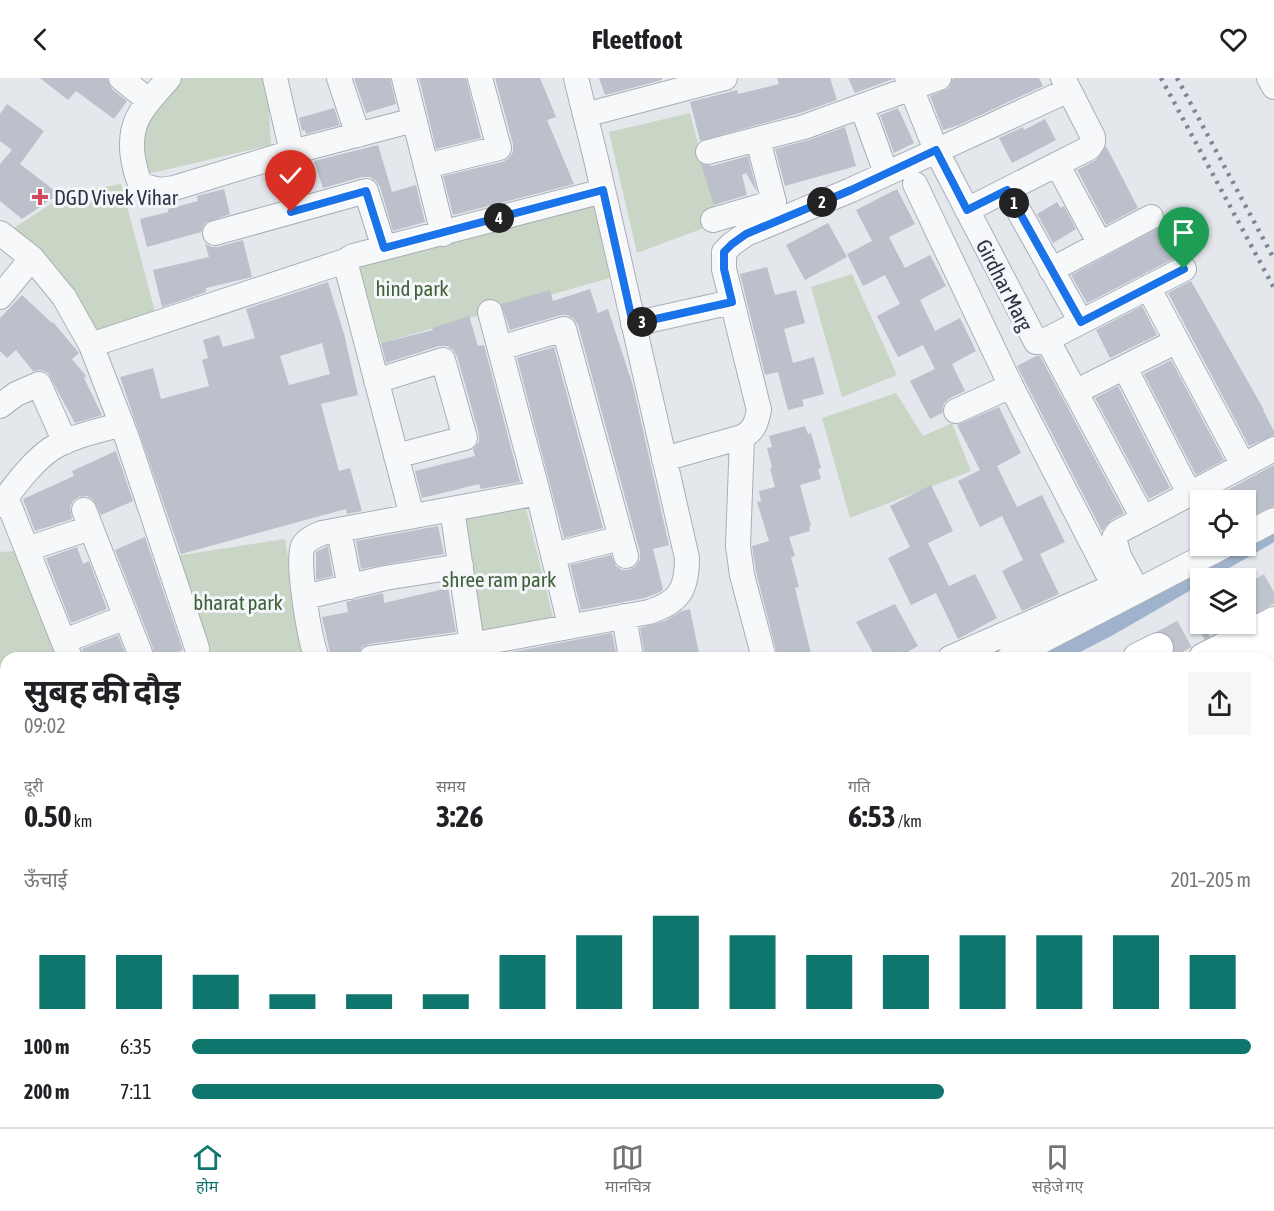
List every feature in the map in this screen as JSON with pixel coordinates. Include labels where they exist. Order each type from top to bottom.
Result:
[{"type":"main road","points":[[1216,652],[1274,622]]},
{"type":"street","points":[[121,78],[149,101]]},
{"type":"street","points":[[169,78],[138,114],[133,126],[136,178],[141,185],[150,189],[174,188],[292,152],[414,120]]},
{"type":"street","points":[[275,78],[292,152]]},
{"type":"street","points":[[339,78],[358,135]]},
{"type":"street","points":[[404,78],[443,234]]},
{"type":"street","points":[[426,166],[499,148],[480,78]]},
{"type":"street","points":[[419,652],[663,607],[679,596],[687,577],[687,558],[576,78]]},
{"type":"street","points":[[585,115],[725,78]]},
{"type":"street","points":[[708,152],[804,128],[862,107],[909,84],[939,78]]},
{"type":"street","points":[[1269,78],[1274,87]]},
{"type":"street","name":"Girdhar Marg","points":[[909,84],[936,150],[1033,339],[1038,343],[1047,339],[1143,518]]},
{"type":"street","points":[[664,459],[742,437],[750,433],[756,425],[759,410],[724,269],[724,252],[732,244],[746,234],[936,150],[1066,84],[1093,137],[1093,142],[1084,152],[967,210]]},
{"type":"street","points":[[862,107],[886,173]]},
{"type":"street","points":[[713,220],[774,202],[758,140]]},
{"type":"street","points":[[1057,164],[1100,244]]},
{"type":"street","points":[[915,184],[1011,386],[1113,586],[964,652]]},
{"type":"street","points":[[91,345],[345,261],[352,256],[443,234],[603,190]]},
{"type":"street","points":[[1007,190],[1081,322]]},
{"type":"street","points":[[215,233],[366,191],[384,248]]},
{"type":"street","points":[[1052,270],[1151,218]]},
{"type":"street","points":[[0,233],[32,258],[64,297],[91,345],[122,424],[197,652]]},
{"type":"street","points":[[0,297],[32,258]]},
{"type":"street","points":[[345,261],[412,516]]},
{"type":"street","points":[[1047,339],[1184,269]]},
{"type":"street","points":[[1148,288],[1242,465]]},
{"type":"street","points":[[633,324],[732,302]]},
{"type":"street","points":[[490,312],[570,625]]},
{"type":"street","points":[[500,348],[564,329],[624,547],[553,555]]},
{"type":"street","points":[[1075,392],[1177,341]]},
{"type":"street","points":[[376,381],[443,360],[465,438],[396,456]]},
{"type":"street","points":[[1125,368],[1189,493]]},
{"type":"street","points":[[0,406],[16,394],[39,384],[65,442]]},
{"type":"street","points":[[956,411],[1011,386]]},
{"type":"street","points":[[122,424],[65,442],[50,450],[24,475],[3,501],[27,549],[67,650],[126,617]]},
{"type":"street","points":[[742,437],[738,546],[742,575],[762,652]]},
{"type":"street","points":[[1137,590],[1119,556],[1114,538],[1118,532],[1274,449]]},
{"type":"street","points":[[315,652],[309,628],[300,560],[303,546],[315,536],[538,493]]},
{"type":"street","points":[[452,509],[471,644]]},
{"type":"street","points":[[27,549],[87,519],[140,652]]},
{"type":"street","points":[[1256,529],[1274,520]]},
{"type":"street","points":[[339,530],[350,587]]},
{"type":"street","points":[[1022,652],[1204,556]]},
{"type":"street","points":[[305,597],[385,578],[461,566]]},
{"type":"street","points":[[624,616],[630,652]]},
{"type":"green space","points":[[172,78],[267,78],[271,145],[148,174],[133,126]]},
{"type":"green space","points":[[690,113],[718,219],[704,228],[637,253],[609,132]]},
{"type":"green space","points":[[121,184],[157,319],[99,342],[12,229],[68,193]]},
{"type":"green space","name":"hind park","points":[[593,203],[610,278],[381,343],[353,256]]},
{"type":"green space","points":[[852,274],[897,375],[842,397],[811,287]]},
{"type":"green space","points":[[896,393],[923,436],[952,423],[971,471],[850,518],[822,418]]},
{"type":"green space","name":"shree ram park","points":[[526,508],[555,625],[466,636],[446,523]]},
{"type":"green space","name":"bharat park","points":[[285,539],[304,652],[194,652],[169,557]]},
{"type":"green space","points":[[15,551],[56,652],[0,652],[0,552]]},
{"type":"building","points":[[40,78],[107,78],[112,89],[127,101],[114,119],[76,91],[68,100]]},
{"type":"building","points":[[354,78],[390,78],[396,104],[366,113]]},
{"type":"building","points":[[419,78],[466,78],[481,138],[436,149]]},
{"type":"building","points":[[495,78],[540,78],[556,117],[547,120],[574,184],[453,215],[443,176],[502,162],[508,159],[513,152],[513,144]]},
{"type":"building","points":[[599,78],[662,78],[662,80],[605,95]]},
{"type":"building","points":[[777,78],[830,78],[837,100],[800,113],[700,141],[690,102],[737,90],[738,94],[779,84]]},
{"type":"building","points":[[848,78],[893,78],[893,79],[855,93]]},
{"type":"building","points":[[953,78],[1039,78],[1043,86],[959,125],[943,130],[930,96],[949,88]]},
{"type":"building","points":[[7,104],[44,131],[20,164],[59,194],[22,219],[0,201],[0,164],[12,150],[0,141],[0,114]]},
{"type":"building","points":[[334,108],[340,125],[306,134],[305,130],[302,131],[299,118]]},
{"type":"building","points":[[898,108],[914,143],[894,153],[880,115]]},
{"type":"building","points":[[1045,119],[1056,140],[1012,163],[999,138],[1023,127],[1024,130]]},
{"type":"building","points":[[845,127],[856,166],[785,186],[775,149]]},
{"type":"building","points":[[378,145],[392,192],[416,185],[425,222],[393,231],[380,187],[370,177],[362,177],[323,188],[314,161]]},
{"type":"building","points":[[1106,146],[1138,208],[1106,225],[1077,170],[1096,160]]},
{"type":"building","points":[[748,156],[757,192],[746,173],[742,175],[747,195],[714,205],[701,164],[712,166]]},
{"type":"building","points":[[224,189],[230,214],[205,223],[201,232],[147,247],[140,219],[168,212],[168,209],[198,201],[197,196]]},
{"type":"building","points":[[897,189],[915,224],[889,237],[905,268],[930,255],[946,286],[920,300],[935,331],[960,318],[976,351],[952,364],[965,391],[950,398],[944,403],[942,413],[930,419],[910,381],[935,369],[923,345],[898,357],[877,316],[900,304],[885,275],[863,286],[847,254],[872,241],[856,210]]},
{"type":"building","points":[[1057,202],[1061,208],[1064,206],[1076,229],[1053,243],[1037,214]]},
{"type":"building","points":[[828,223],[847,257],[805,280],[786,245]]},
{"type":"building","points":[[1160,227],[1177,257],[1087,303],[1071,275]]},
{"type":"building","points":[[243,240],[252,277],[206,288],[206,292],[162,307],[153,270],[209,257],[205,243],[211,247],[218,247]]},
{"type":"building","points":[[767,267],[775,295],[796,290],[805,323],[784,329],[793,363],[814,357],[824,394],[802,400],[804,406],[788,410],[778,372],[765,375],[740,274]]},
{"type":"building","points":[[1191,281],[1264,410],[1274,435],[1249,446],[1168,293]]},
{"type":"building","points":[[328,282],[344,334],[358,395],[321,404],[339,471],[350,468],[362,511],[347,514],[346,509],[181,554],[120,377],[153,368],[161,399],[209,386],[202,360],[208,358],[203,340],[219,335],[223,347],[255,338],[246,309]],"holes":[[[322,343],[330,374],[289,385],[280,356]]]},
{"type":"building","points":[[590,289],[598,313],[608,309],[633,386],[669,545],[653,549],[663,589],[660,592],[645,598],[581,610],[570,565],[611,555],[616,566],[622,570],[629,570],[636,566],[640,559],[640,552],[578,325],[573,318],[561,315],[510,330],[501,304],[550,290],[553,301]]},
{"type":"building","points":[[22,295],[53,322],[79,353],[72,359],[86,376],[84,378],[102,415],[75,423],[48,373],[41,370],[33,371],[16,350],[7,358],[0,351],[0,318]]},
{"type":"building","points":[[1142,306],[1157,335],[1110,358],[1096,330]]},
{"type":"building","points":[[469,316],[478,346],[484,345],[520,482],[481,489],[479,484],[422,498],[415,471],[475,456],[473,449],[479,442],[479,434],[457,356],[453,350],[447,346],[439,346],[386,363],[381,343],[433,330],[432,328]]},
{"type":"building","points":[[554,347],[603,528],[564,538],[517,358]]},
{"type":"building","points":[[1040,356],[1124,513],[1111,520],[1102,531],[1017,366]]},
{"type":"building","points":[[1171,360],[1224,460],[1196,475],[1144,374]]},
{"type":"building","points":[[1118,386],[1170,488],[1149,499],[1095,398]]},
{"type":"building","points":[[999,407],[1021,453],[997,466],[1017,507],[1042,495],[1065,542],[1040,554],[1059,594],[1022,611],[1002,571],[1023,560],[1002,516],[980,527],[958,481],[980,470],[957,425]]},
{"type":"building","points":[[805,426],[808,434],[811,433],[821,468],[818,469],[821,479],[800,485],[811,526],[809,526],[810,531],[789,537],[795,556],[791,557],[799,587],[795,588],[811,652],[776,652],[756,572],[752,546],[769,541],[757,502],[761,501],[759,491],[775,487],[767,448],[772,447],[769,436]]},
{"type":"building","points":[[116,451],[133,501],[101,515],[93,499],[87,496],[79,497],[70,507],[72,519],[35,531],[23,499],[74,476],[72,471]]},
{"type":"building","points":[[1274,465],[1274,506],[1256,514],[1256,490],[1227,490]]},
{"type":"building","points":[[931,485],[953,531],[928,543],[949,586],[975,574],[997,618],[958,639],[936,593],[911,605],[888,558],[910,547],[890,506]]},
{"type":"building","points":[[438,526],[444,554],[361,569],[356,541]]},
{"type":"building","points":[[145,537],[183,650],[153,652],[115,550]]},
{"type":"building","points":[[328,546],[333,576],[316,580],[316,552]]},
{"type":"building","points":[[77,547],[83,564],[89,561],[107,609],[71,623],[46,558]]},
{"type":"building","points":[[448,588],[456,632],[369,644],[362,647],[359,652],[330,652],[322,617],[348,612],[346,602],[383,593],[384,603]]},
{"type":"building","points":[[895,604],[918,646],[908,652],[873,652],[856,622]]},
{"type":"building","points":[[690,609],[699,652],[644,652],[640,628],[665,621]]},
{"type":"building","points":[[612,633],[616,652],[511,652]]},
{"type":"building","points":[[118,635],[125,652],[83,652],[82,649]]},
{"type":"waterway","points":[[1061,652],[1109,627],[1270,534]]},
{"type":"tunnel","points":[[1256,596],[1274,586]]},
{"type":"tunnel","points":[[1158,648],[1190,631]]},
{"type":"railway","points":[[1161,78],[1274,288]]},
{"type":"railway","points":[[1177,78],[1274,259]]},
{"type":"place","name":"DGD Vivek Vihar","points":[[40,197]]},
{"type":"route","points":[[291,212],[366,191],[384,248],[603,190],[633,324],[732,302],[724,269],[724,252],[732,244],[746,234],[851,190],[936,150],[967,210],[1007,190],[1081,322],[1184,269]]}]
